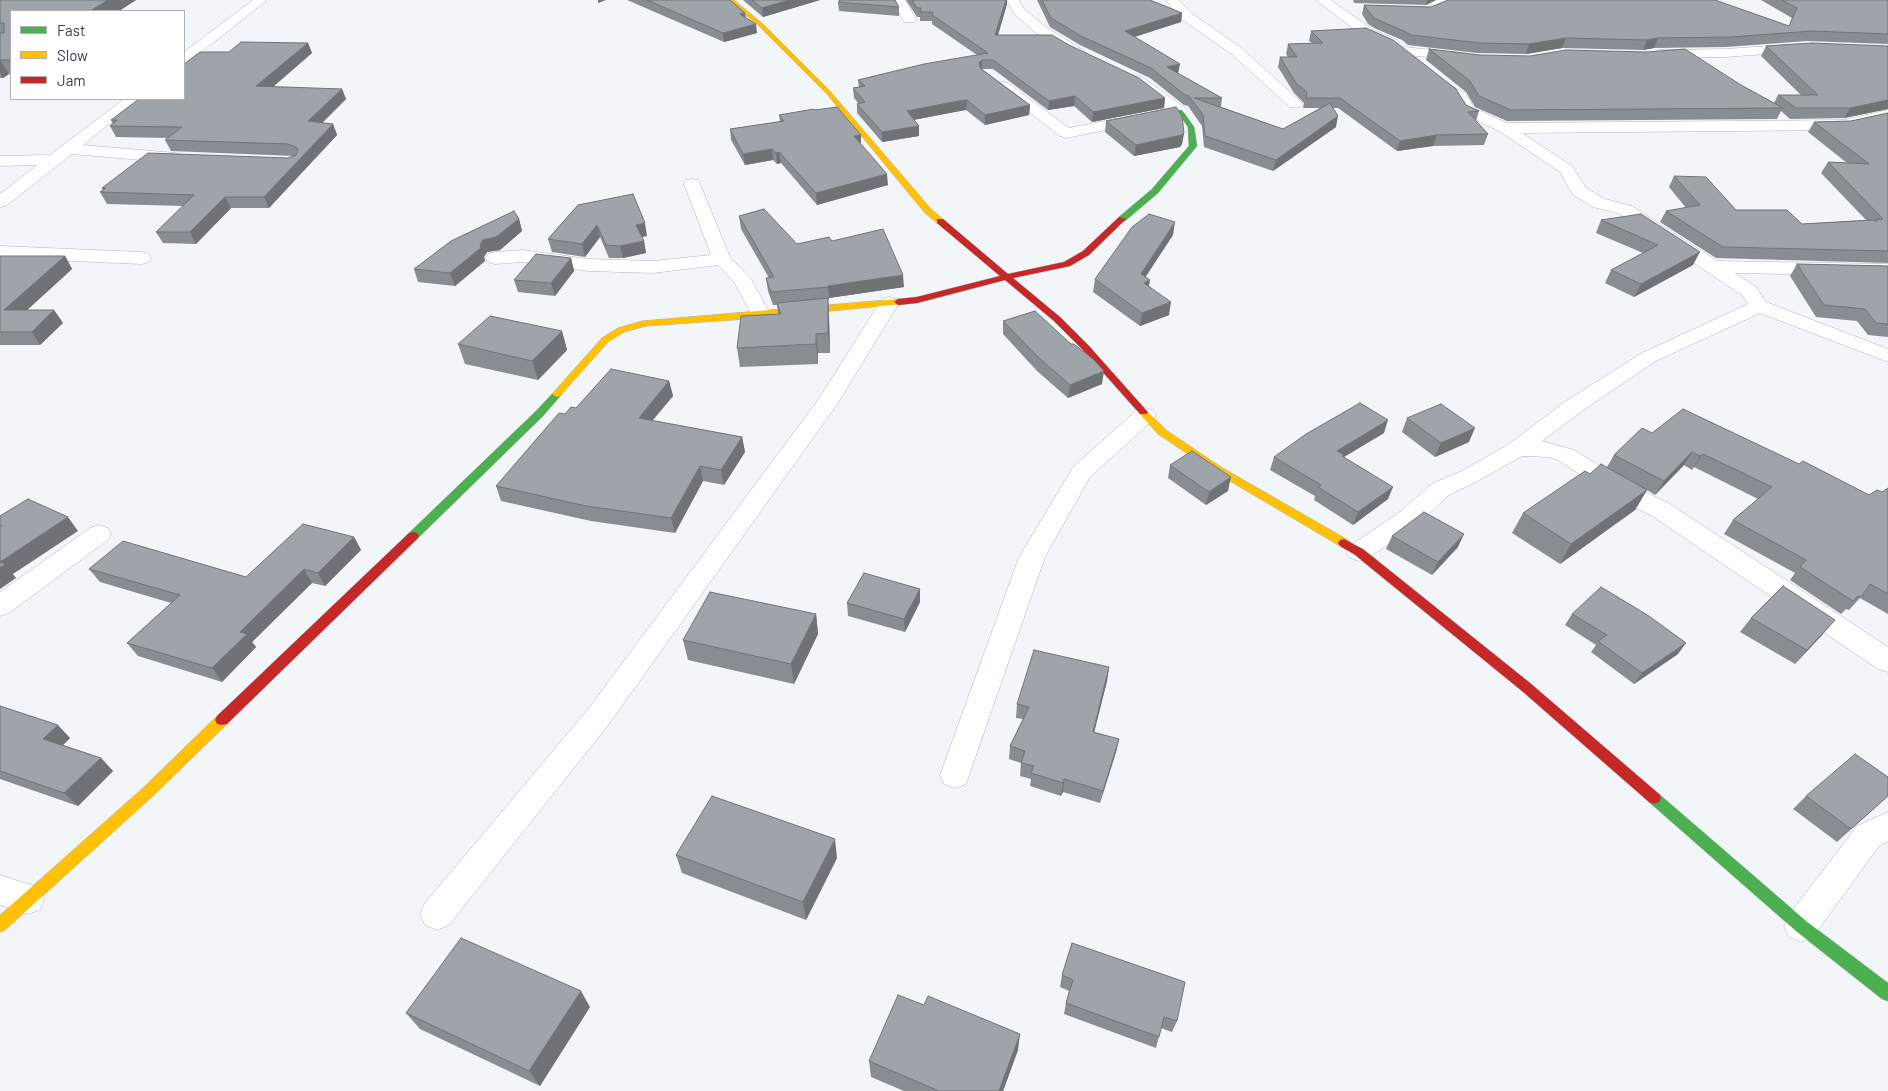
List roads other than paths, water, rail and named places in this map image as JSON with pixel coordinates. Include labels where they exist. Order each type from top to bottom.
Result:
[{"type":"street","points":[[185,58],[261,0]]},
{"type":"street","points":[[732,0],[761,25],[828,92],[928,211],[1057,319],[1086,348],[1122,391],[1162,432],[1217,469],[1359,552],[1526,687],[1800,926],[1888,993]]},
{"type":"street","points":[[899,0],[909,19]]},
{"type":"street","points":[[1014,0],[1019,11],[1042,30],[1091,58]]},
{"type":"street","points":[[1172,0],[1186,16],[1234,49],[1295,104]]},
{"type":"street","points":[[1434,5],[1459,2]]},
{"type":"street","points":[[1327,4],[1362,10]]},
{"type":"street","points":[[1327,4],[1344,14],[1368,33],[1396,45],[1424,66]]},
{"type":"street","points":[[1643,56],[1816,47]]},
{"type":"street","points":[[1404,51],[1476,59]]},
{"type":"street","points":[[0,925],[14,894],[148,792],[539,414],[605,340],[621,330],[645,323],[761,315],[917,300],[1005,277],[1067,264],[1086,253],[1114,225],[1155,191],[1193,146],[1191,127],[1180,111],[1144,83],[1126,74]]},
{"type":"street","points":[[995,80],[1066,133],[1180,111]]},
{"type":"street","points":[[1444,83],[1460,96],[1468,111],[1505,128],[1566,169],[1579,191],[1599,203],[1626,210],[1749,291],[1759,306],[1888,356]]},
{"type":"street","points":[[0,202],[132,100]]},
{"type":"street","points":[[1505,128],[1844,125],[1888,115]]},
{"type":"street","points":[[0,161],[60,154],[196,159]]},
{"type":"street","points":[[692,184],[722,259],[742,279],[761,315]]},
{"type":"street","points":[[0,252],[142,258]]},
{"type":"street","points":[[495,258],[523,256],[588,265],[653,267],[722,259]]},
{"type":"street","points":[[1713,267],[1888,270]]},
{"type":"street","points":[[437,914],[599,716],[827,403],[888,303]]},
{"type":"street","points":[[1359,552],[1410,517],[1441,489],[1518,450],[1574,406],[1649,357],[1759,306]]},
{"type":"street","points":[[955,775],[1032,557],[1080,472],[1145,415]]},
{"type":"street","points":[[1518,450],[1544,449],[1566,455],[1619,489],[1661,510],[1888,661]]},
{"type":"street","points":[[0,606],[100,534]]},
{"type":"street","points":[[1800,926],[1868,836],[1888,826]]}]
